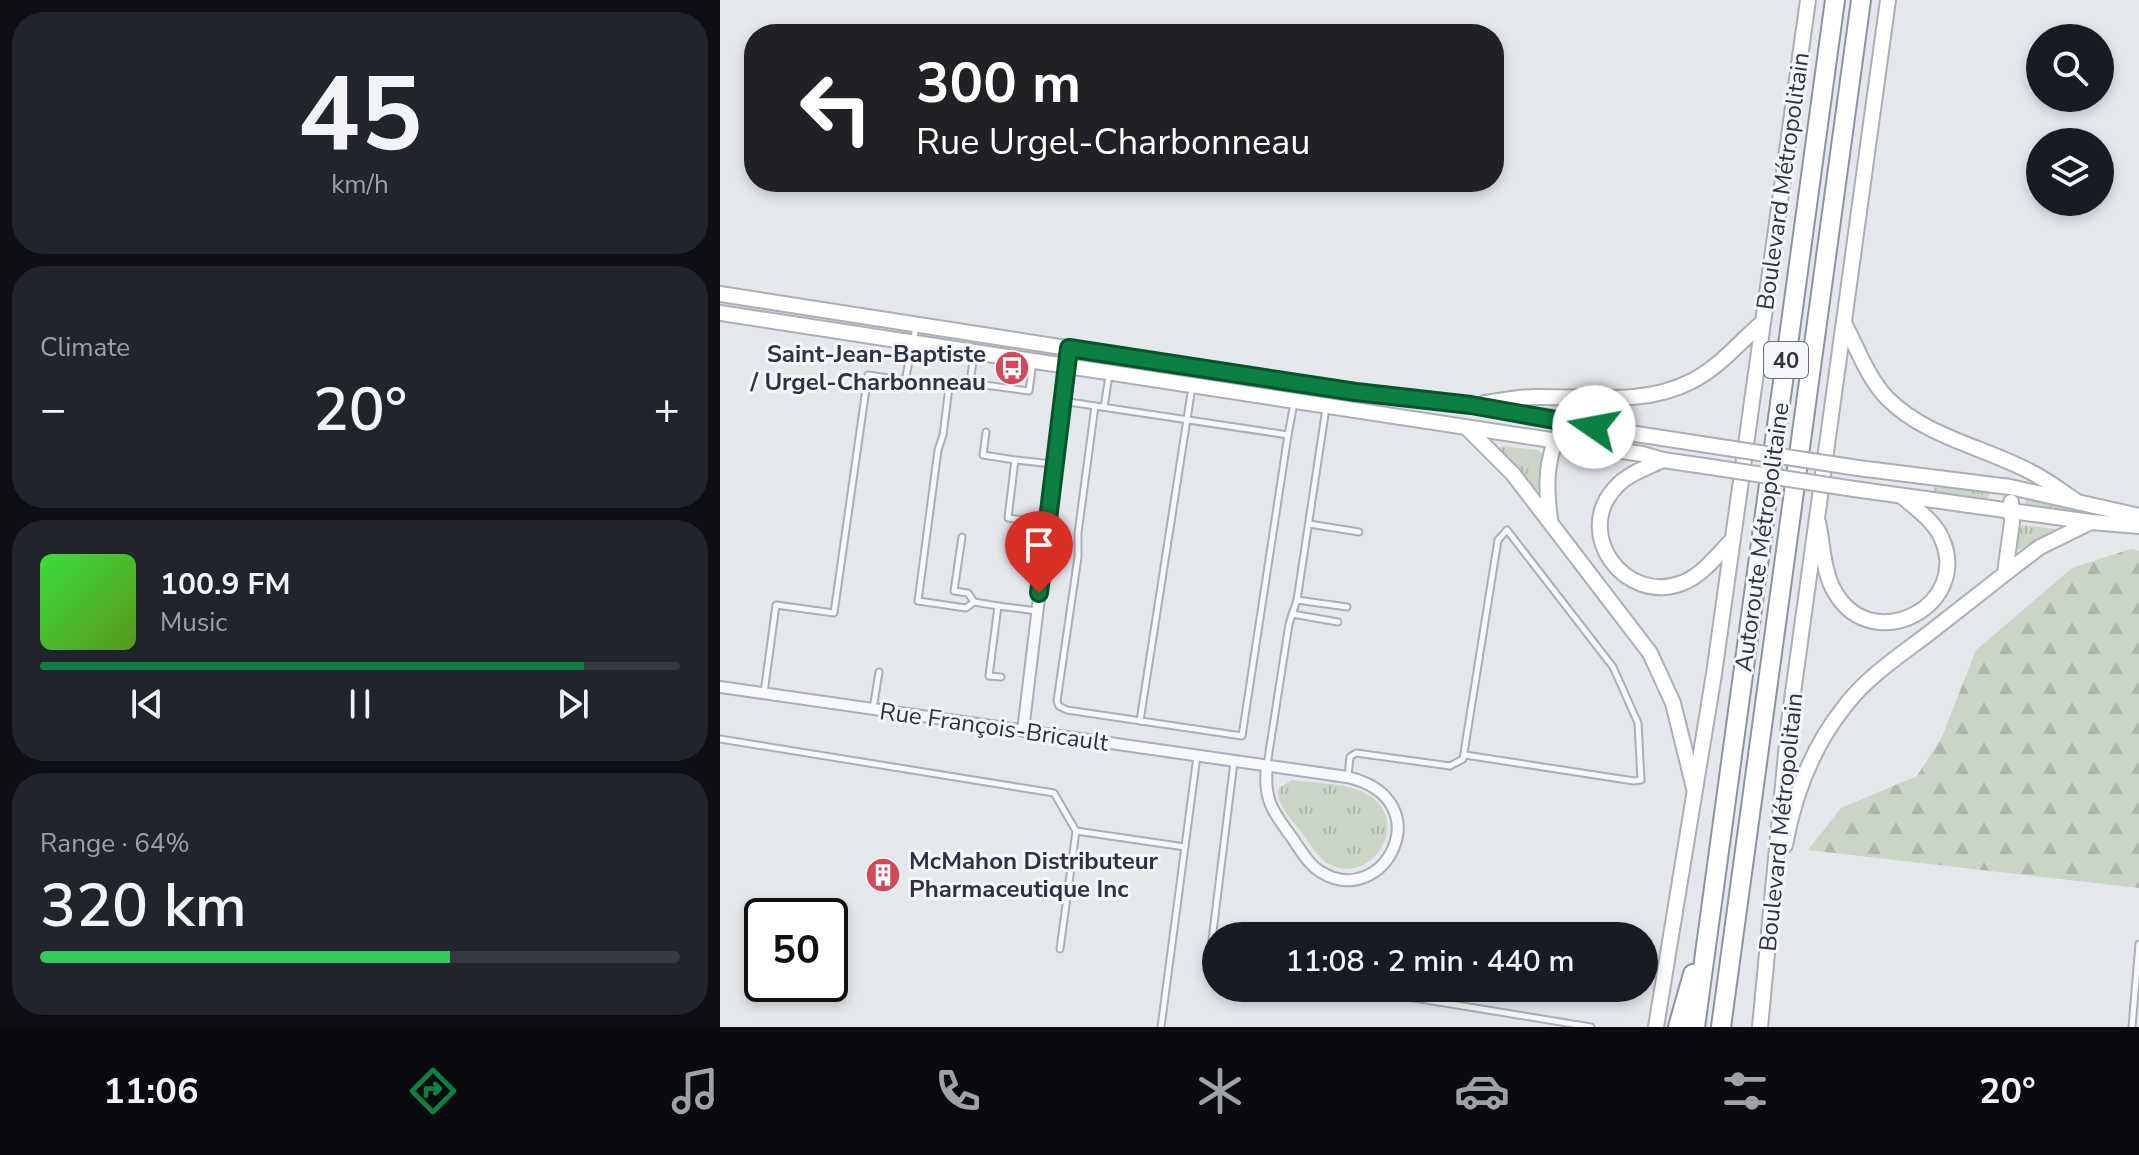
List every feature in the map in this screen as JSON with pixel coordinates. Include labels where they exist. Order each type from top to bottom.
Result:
[{"type":"highway","name":"Autoroute Métropolitaine","points":[[1695,1027],[1835,0]]},
{"type":"highway","name":"Autoroute Métropolitaine","points":[[1721,1027],[1861,0]]},
{"type":"highway","points":[[1678,1027],[1707,934]]},
{"type":"highway","points":[[1729,967],[1730,1027]]},
{"type":"main road","name":"Boulevard Métropolitain","points":[[1656,1027],[1733,539],[1808,0]]},
{"type":"main road","name":"Boulevard Métropolitain","points":[[1760,1027],[1784,764],[1816,510],[1888,0]]},
{"type":"main road","points":[[720,294],[1356,392],[1471,405],[1554,418],[1565,423],[1858,468],[2010,487],[2139,516]]},
{"type":"main road","points":[[720,313],[1903,497],[2139,526]]},
{"type":"main road","points":[[1471,405],[1529,397],[1609,398],[1670,391],[1713,368],[1763,322]]},
{"type":"main road","points":[[1844,323],[1868,374],[1899,409],[1929,427],[2030,471],[2076,501]]},
{"type":"main road","points":[[1550,519],[1547,479],[1551,451],[1565,423]]},
{"type":"main road","points":[[1468,429],[1513,474],[1643,641],[1657,664],[1673,703],[1695,792]]},
{"type":"main road","points":[[1663,460],[1624,479],[1602,508],[1599,524],[1601,540],[1615,568],[1642,585],[1676,585],[1697,575],[1733,539]]},
{"type":"main road","points":[[2005,573],[2012,511],[2010,487]]},
{"type":"main road","points":[[1816,510],[1828,575],[1836,594],[1847,607],[1861,616],[1878,622],[1895,622],[1910,618],[1930,604],[1939,591],[1946,567],[1941,535],[1903,497]]},
{"type":"main road","points":[[1770,932],[1792,814],[1808,768],[1829,727],[1860,689],[2005,573],[2040,547],[2091,522]]},
{"type":"street","points":[[1023,731],[1069,348]]},
{"type":"street","name":"Rue François-Bricault","points":[[720,687],[1347,777],[1365,781],[1386,796],[1399,824],[1397,842],[1389,858],[1375,871],[1351,880],[1320,871],[1270,805],[1266,787],[1267,766]]},
{"type":"lane","points":[[905,381],[917,325]]},
{"type":"lane","points":[[975,353],[970,383],[1029,391],[1033,362]]},
{"type":"lane","points":[[1104,407],[1109,373]]},
{"type":"lane","points":[[764,693],[776,605],[834,613],[868,375],[949,387],[918,601],[966,608],[974,602],[1037,611]]},
{"type":"lane","points":[[1140,721],[1192,386]]},
{"type":"lane","points":[[1062,401],[1288,435]]},
{"type":"lane","points":[[1095,406],[1078,533],[1078,557],[1057,701],[1059,706],[1067,710],[1242,736],[1295,402]]},
{"type":"lane","points":[[1267,766],[1292,614],[1297,600],[1326,407]]},
{"type":"lane","points":[[986,432],[983,455],[1054,464]]},
{"type":"lane","points":[[1015,460],[1008,518],[1047,523]]},
{"type":"lane","points":[[1308,524],[1359,532]]},
{"type":"lane","points":[[1347,777],[1350,757],[1356,753],[1450,766],[1459,763],[1465,755],[1498,540],[1507,530],[1613,667],[1638,723],[1641,780],[1465,755]]},
{"type":"lane","points":[[962,537],[954,591],[968,593],[974,602]]},
{"type":"lane","points":[[1297,600],[1347,607]]},
{"type":"lane","points":[[998,606],[989,676],[1001,677]]},
{"type":"lane","points":[[1292,614],[1338,622]]},
{"type":"lane","points":[[873,709],[879,672]]},
{"type":"lane","points":[[720,739],[1054,793],[1076,831],[1060,949]]},
{"type":"lane","points":[[1161,1027],[1197,756]]},
{"type":"lane","points":[[1214,922],[1235,761]]},
{"type":"lane","points":[[1076,831],[1185,847]]},
{"type":"lane","points":[[2132,1027],[2139,944]]},
{"type":"lane","points":[[1438,1002],[1591,1027]]},
{"type":"green space","points":[[1501,446],[1538,450],[1543,455],[1538,490],[1535,491],[1499,449]]},
{"type":"green space","points":[[1935,484],[1984,491],[1989,493],[1988,500],[1934,492]]},
{"type":"green space","points":[[2026,498],[2083,511],[2083,514],[2025,505]]},
{"type":"green space","points":[[2023,525],[2056,529],[2057,532],[2018,550],[2015,548],[2018,528]]},
{"type":"green space","points":[[2131,549],[2139,551],[2139,888],[1808,850],[1841,808],[1917,776],[1942,737],[1976,650],[2072,568]]},
{"type":"green space","points":[[1292,780],[1362,791],[1382,808],[1387,822],[1386,836],[1371,860],[1358,867],[1343,868],[1323,860],[1279,800],[1279,788]]},
{"type":"place","name":"Saint-Jean-Baptiste / Urgel-Charbonneau","points":[[1012,368]]},
{"type":"place","name":"McMahon Distributeur Pharmaceutique Inc","points":[[883,875]]},
{"type":"route","points":[[1039,593],[1069,348],[1388,397],[1471,405],[1594,427]]}]
